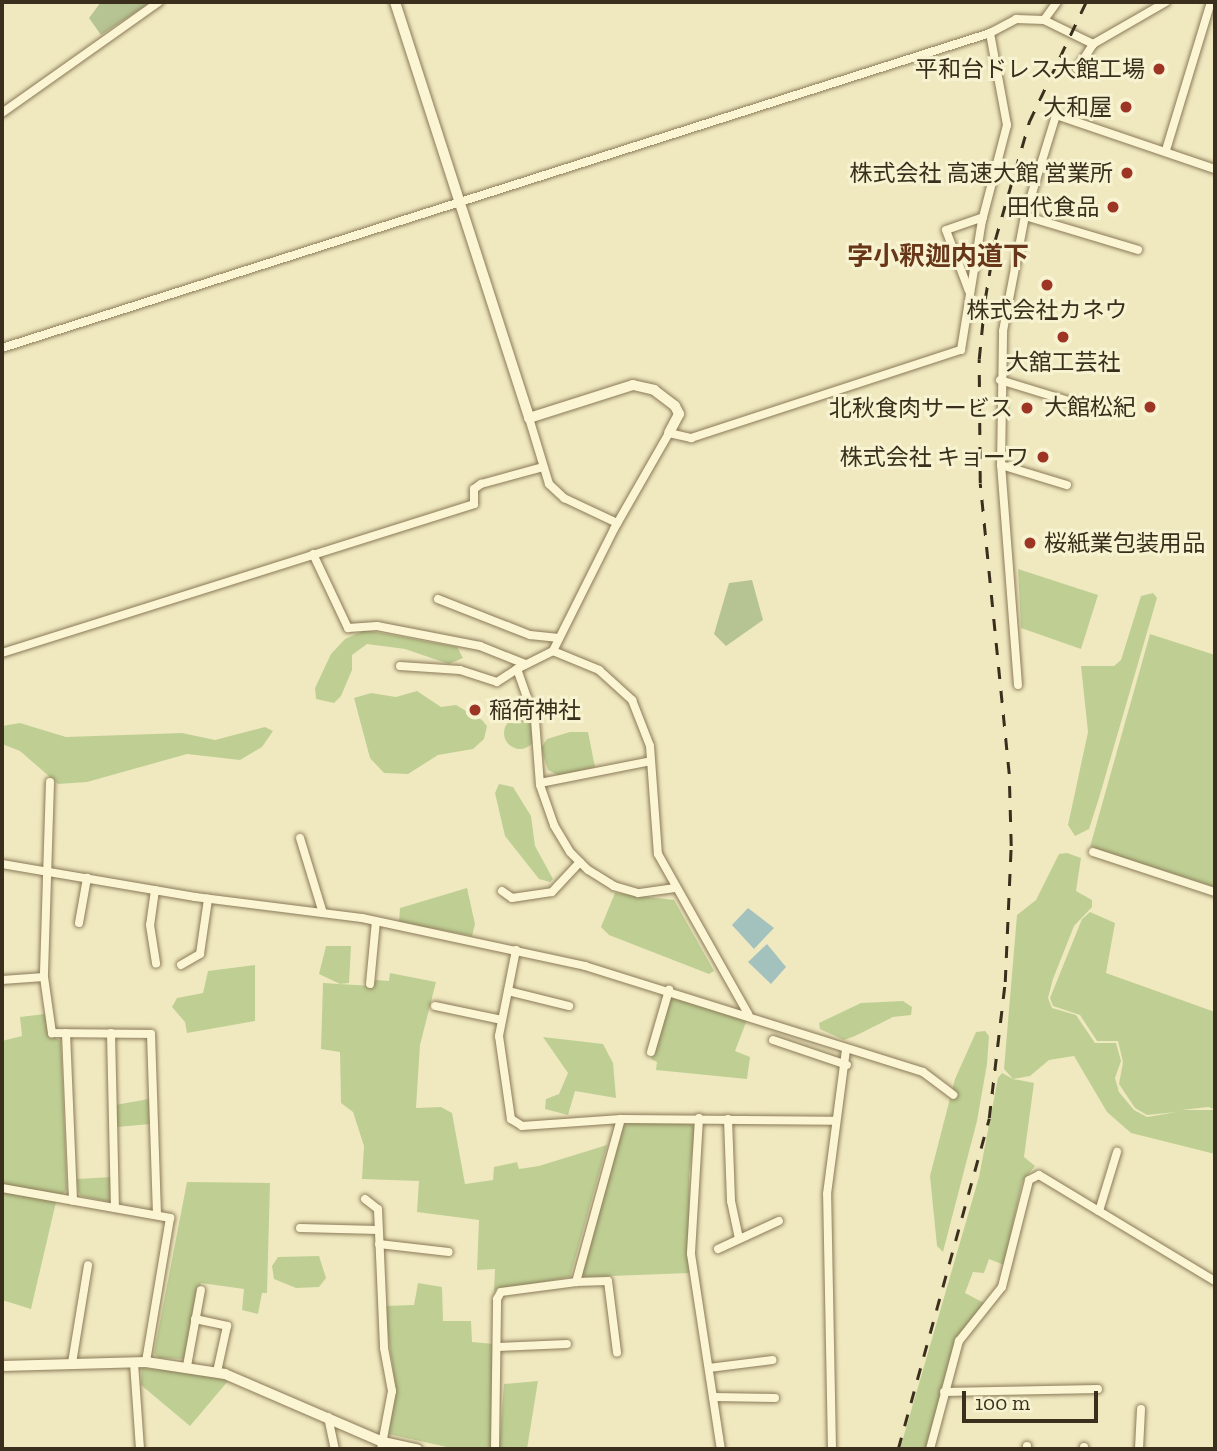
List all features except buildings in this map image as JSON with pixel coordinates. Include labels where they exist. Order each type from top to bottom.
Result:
[{"type":"street","points":[[2,113],[159,2]]},
{"type":"street","points":[[396,2],[549,484],[564,498],[617,523]]},
{"type":"street","points":[[1044,20],[1057,2]]},
{"type":"street","points":[[1077,69],[1093,44],[1166,2]]},
{"type":"street","points":[[1166,150],[1211,2]]},
{"type":"street","points":[[2,348],[990,33],[1016,19],[1044,20],[1093,44]]},
{"type":"street","points":[[669,433],[691,438],[961,349],[983,217],[1007,125],[990,33]]},
{"type":"street","points":[[1018,685],[1001,465],[1000,380],[1009,287],[1025,216],[1056,115],[1166,150],[1215,169]]},
{"type":"street","points":[[1025,216],[1138,250]]},
{"type":"street","points":[[969,291],[946,230],[983,217]]},
{"type":"street","points":[[1000,380],[1091,408]]},
{"type":"street","points":[[400,666],[460,670],[497,682],[521,666],[553,651],[617,523],[679,414],[676,406],[654,390],[633,385],[529,418]]},
{"type":"street","points":[[1001,465],[1067,485]]},
{"type":"street","points":[[2,653],[474,504],[474,489],[481,484],[543,467]]},
{"type":"street","points":[[313,554],[348,628],[377,626],[480,646],[521,666],[535,720],[540,783],[554,825],[580,862],[614,886],[638,893],[675,888]]},
{"type":"street","points":[[438,599],[530,635],[559,638]]},
{"type":"street","points":[[553,651],[599,670],[622,689],[646,729],[651,761],[655,843],[675,888],[748,1014]]},
{"type":"street","points":[[540,783],[651,761]]},
{"type":"street","points":[[50,782],[44,977],[52,1033],[151,1034],[157,1215]]},
{"type":"street","points":[[300,838],[323,913]]},
{"type":"street","points":[[1094,852],[1215,892]]},
{"type":"street","points":[[502,891],[512,898],[552,892],[580,862]]},
{"type":"street","points":[[2,864],[208,899],[376,921],[516,950],[669,990],[748,1014],[846,1050],[923,1072],[953,1095]]},
{"type":"street","points":[[79,923],[87,878]]},
{"type":"street","points":[[155,890],[150,925],[156,964]]},
{"type":"street","points":[[181,965],[200,954],[208,899]]},
{"type":"street","points":[[370,984],[376,921]]},
{"type":"street","points":[[516,950],[499,1036],[511,1119],[522,1126],[621,1119],[834,1121]]},
{"type":"street","points":[[2,981],[44,977]]},
{"type":"street","points":[[651,1052],[669,990]]},
{"type":"street","points":[[508,991],[569,1006]]},
{"type":"street","points":[[435,1006],[502,1020]]},
{"type":"street","points":[[66,1033],[73,1201]]},
{"type":"street","points":[[111,1033],[115,1208]]},
{"type":"street","points":[[773,1040],[847,1065]]},
{"type":"street","points":[[832,1449],[827,1194],[834,1121],[847,1065],[846,1050]]},
{"type":"street","points":[[699,1118],[691,1254],[721,1449]]},
{"type":"street","points":[[576,1282],[603,1172],[621,1119]]},
{"type":"street","points":[[728,1119],[731,1201],[739,1238]]},
{"type":"street","points":[[1099,1211],[1118,1152]]},
{"type":"street","points":[[930,1449],[958,1341],[1002,1287],[1029,1180],[1039,1175],[1215,1281]]},
{"type":"street","points":[[2,1188],[170,1218],[140,1363],[140,1449]]},
{"type":"street","points":[[365,1199],[378,1209],[384,1349],[392,1391],[382,1445]]},
{"type":"street","points":[[718,1249],[779,1221]]},
{"type":"street","points":[[300,1228],[378,1230]]},
{"type":"street","points":[[379,1244],[449,1252]]},
{"type":"street","points":[[72,1363],[88,1265]]},
{"type":"street","points":[[495,1449],[501,1292],[576,1282],[608,1281],[617,1352]]},
{"type":"street","points":[[187,1366],[201,1290]]},
{"type":"street","points":[[195,1320],[227,1326],[217,1372]]},
{"type":"street","points":[[498,1347],[567,1344]]},
{"type":"street","points":[[709,1368],[772,1360]]},
{"type":"street","points":[[2,1366],[140,1363],[187,1366],[217,1372],[328,1417],[382,1445],[417,1449]]},
{"type":"street","points":[[944,1392],[1098,1389]]},
{"type":"street","points":[[713,1397],[775,1398]]},
{"type":"street","points":[[1139,1449],[1141,1409]]},
{"type":"street","points":[[328,1417],[335,1449]]},
{"type":"green space","points":[[101,2],[151,2],[101,35],[89,18]]},
{"type":"green space","points":[[1018,569],[1098,595],[1081,649],[1021,628]]},
{"type":"green space","points":[[752,580],[763,620],[726,646],[714,634],[729,583]]},
{"type":"green space","points":[[1153,593],[1157,598],[1099,798],[1089,829],[1075,836],[1068,825],[1088,732],[1081,666],[1114,666],[1121,660],[1141,596]]},
{"type":"green space","points":[[365,630],[457,647],[463,658],[449,664],[405,649],[367,644],[352,655],[352,670],[341,696],[334,703],[316,699],[315,688],[331,654],[345,639]]},
{"type":"green space","points":[[1150,634],[1215,655],[1215,887],[1090,847]]},
{"type":"green space","points":[[417,691],[441,707],[456,705],[482,720],[487,726],[484,739],[473,749],[438,755],[408,774],[384,773],[370,758],[354,698],[371,693],[396,697]]},
{"type":"green space","points":[[520,717],[531,722],[536,733],[531,744],[520,749],[509,744],[504,733],[509,722]]},
{"type":"green space","points":[[20,723],[66,737],[182,733],[215,740],[265,727],[273,731],[262,747],[240,760],[187,754],[87,782],[58,784],[20,751],[2,744],[2,726]]},
{"type":"green space","points":[[570,732],[588,732],[595,767],[560,776],[548,770],[541,748],[547,739]]},
{"type":"green space","points":[[499,784],[513,787],[531,816],[535,846],[553,879],[550,882],[539,879],[505,836],[495,793]]},
{"type":"green space","points":[[1067,853],[1081,858],[1076,891],[1092,900],[1092,907],[1074,926],[1053,979],[1048,998],[1052,1008],[1076,1015],[1095,1043],[1116,1043],[1121,1061],[1115,1078],[1119,1092],[1134,1110],[1147,1117],[1177,1112],[1147,1115],[1135,1108],[1119,1084],[1123,1062],[1118,1041],[1097,1041],[1080,1015],[1053,1006],[1050,998],[1082,919],[1090,912],[1115,923],[1106,973],[1215,1012],[1215,1109],[1208,1107],[1182,1110],[1215,1110],[1215,1154],[1131,1133],[1107,1112],[1074,1056],[1049,1060],[1030,1076],[1013,1079],[1004,1069],[1017,915],[1036,900],[1059,854]]},
{"type":"green space","points":[[467,888],[475,924],[472,936],[399,922],[400,908]]},
{"type":"green space","points":[[615,893],[674,900],[714,971],[709,974],[609,935],[601,927]]},
{"type":"green space","points":[[326,946],[351,946],[349,983],[340,984],[319,974]]},
{"type":"green space","points":[[255,965],[255,1021],[187,1033],[185,1022],[172,1007],[177,998],[203,993],[208,971]]},
{"type":"green space","points":[[390,973],[436,982],[420,1045],[416,1108],[441,1107],[452,1113],[465,1184],[493,1180],[494,1167],[517,1162],[519,1169],[539,1166],[607,1145],[570,1277],[494,1291],[495,1269],[477,1270],[479,1220],[417,1212],[419,1181],[362,1179],[364,1146],[353,1112],[341,1103],[340,1052],[321,1049],[323,983],[372,986],[376,980],[389,981]]},
{"type":"green space","points":[[670,996],[747,1020],[735,1051],[750,1057],[747,1079],[656,1070],[657,1062],[651,1059]]},
{"type":"green space","points":[[903,1001],[912,1007],[911,1015],[893,1017],[844,1040],[820,1029],[819,1023],[861,1003]]},
{"type":"green space","points":[[45,1014],[48,1034],[61,1041],[67,1190],[62,1195],[2,1185],[2,1041],[22,1036],[20,1017]]},
{"type":"green space","points":[[985,1031],[989,1036],[987,1064],[977,1121],[943,1252],[937,1246],[930,1176],[955,1079],[976,1032]]},
{"type":"green space","points":[[543,1037],[603,1044],[613,1063],[616,1098],[575,1091],[568,1115],[545,1109],[546,1099],[559,1094],[568,1073]]},
{"type":"green space","points":[[1002,1073],[1013,1079],[1034,1083],[1024,1157],[1035,1166],[1022,1182],[1004,1265],[989,1259],[984,1273],[973,1272],[965,1293],[984,1303],[955,1344],[930,1442],[926,1449],[900,1449],[979,1177],[998,1078]]},
{"type":"green space","points":[[149,1099],[150,1124],[117,1127],[115,1105]]},
{"type":"green space","points":[[630,1122],[689,1122],[696,1129],[689,1173],[690,1273],[585,1277],[581,1272],[621,1128]]},
{"type":"green space","points":[[112,1177],[110,1202],[81,1196],[78,1191],[77,1179]]},
{"type":"green space","points":[[187,1182],[270,1183],[267,1293],[262,1293],[258,1314],[242,1310],[244,1289],[201,1283],[186,1359],[158,1358],[154,1353]]},
{"type":"green space","points":[[2,1192],[56,1202],[31,1309],[2,1300]]},
{"type":"green space","points":[[319,1256],[326,1278],[319,1287],[296,1288],[274,1279],[272,1266],[278,1257]]},
{"type":"green space","points":[[418,1283],[442,1287],[443,1321],[471,1321],[472,1342],[494,1344],[492,1449],[456,1449],[388,1434],[396,1390],[384,1306],[414,1305]]},
{"type":"green space","points":[[142,1368],[203,1373],[228,1381],[190,1426],[141,1385]]},
{"type":"green space","points":[[538,1381],[527,1449],[499,1449],[504,1384]]},
{"type":"water","points":[[748,908],[774,928],[754,949],[732,925]]},
{"type":"water","points":[[767,944],[786,967],[771,984],[748,962]]},
{"type":"railway","points":[[898,1449],[989,1118],[1005,982],[1011,846],[1009,774],[980,483],[979,359],[985,299],[995,240],[1029,122],[1086,2]]},
{"type":"place","name":"平和台ドレス大館工場","points":[[1159,69]]},
{"type":"place","name":"大和屋","points":[[1126,107]]},
{"type":"place","name":"株式会社 高速大館 営業所","points":[[1127,173]]},
{"type":"place","name":"田代食品","points":[[1113,207]]},
{"type":"place","name":"株式会社カネウ","points":[[1047,285]]},
{"type":"place","name":"大舘工芸社","points":[[1063,337]]},
{"type":"place","name":"大館松紀","points":[[1150,407]]},
{"type":"place","name":"北秋食肉サービス","points":[[1027,408]]},
{"type":"place","name":"株式会社 キョーワ","points":[[1043,457]]},
{"type":"place","name":"桜紙業包装用品","points":[[1030,543]]},
{"type":"place","name":"稲荷神社","points":[[475,710]]},
{"type":"district","name":"字小釈迦内道下","points":[[938,257]]}]
